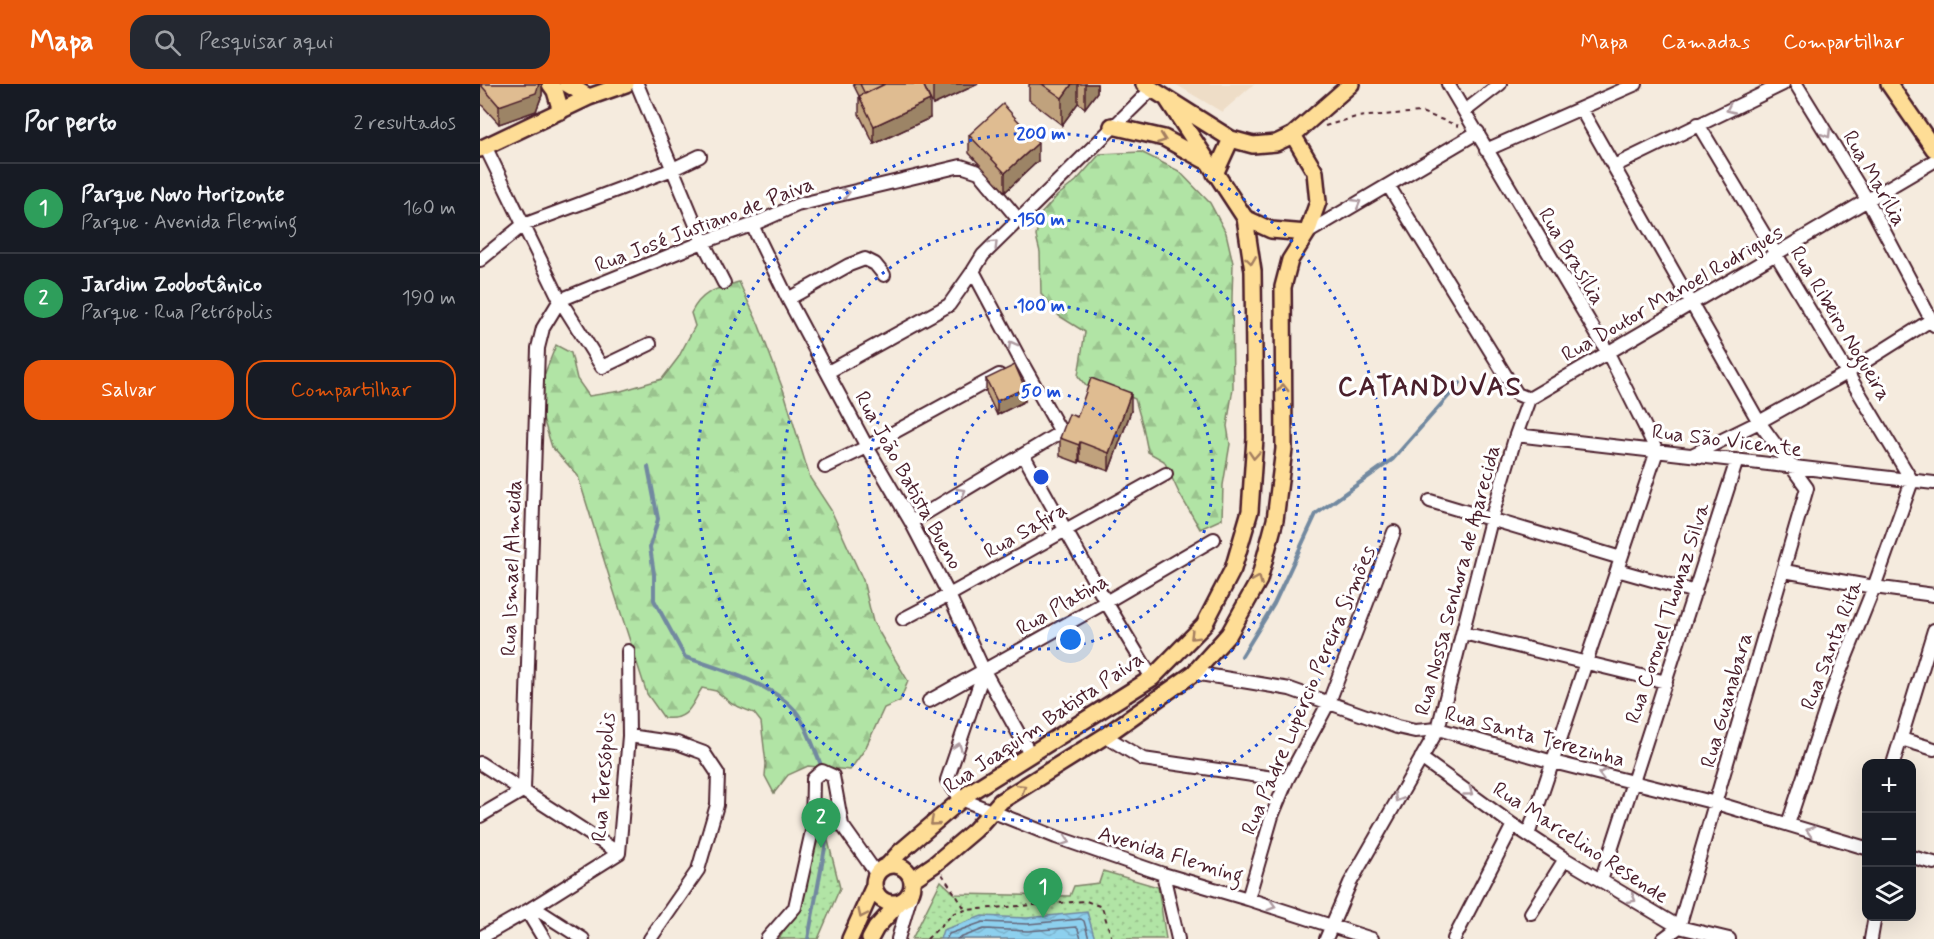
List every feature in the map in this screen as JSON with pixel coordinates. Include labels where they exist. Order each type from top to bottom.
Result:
[{"type":"main road","points":[[550,84],[555,91],[561,111]]},
{"type":"main road","points":[[567,84],[589,97]]},
{"type":"main road","points":[[482,148],[589,97],[627,84]]},
{"type":"main road","points":[[1148,86],[1231,139],[1253,145],[1276,143],[1293,135],[1351,84]]},
{"type":"main road","points":[[1889,84],[1934,149]]},
{"type":"main road","name":"Rua Joaquim Batista Paiva","points":[[850,939],[880,875],[900,852],[960,799],[1152,678],[1204,625],[1233,569],[1250,511],[1255,438],[1253,283],[1245,218],[1167,99]]},
{"type":"main road","points":[[1112,126],[1164,138],[1212,168],[1231,139]]},
{"type":"main road","name":"Rua Joaquim Batista Paiva","points":[[870,939],[876,928],[912,886],[975,830],[1001,801],[1104,736],[1194,673],[1229,634],[1259,580],[1275,520],[1284,449],[1283,287],[1290,260],[1307,233],[1318,202],[1315,172],[1293,135]]},
{"type":"main road","points":[[1245,218],[1271,230],[1307,233]]},
{"type":"main road","points":[[898,904],[883,901],[880,875],[904,867],[912,886]]},
{"type":"street","points":[[637,84],[703,242],[724,283]]},
{"type":"street","name":"Rua Brasília","points":[[1448,84],[1608,353],[1657,451]]},
{"type":"street","points":[[1465,111],[1500,84]]},
{"type":"street","points":[[1486,150],[1636,84]]},
{"type":"street","points":[[1614,166],[1783,84]]},
{"type":"street","name":"Rua Marília","points":[[1796,84],[1868,201],[1933,323]]},
{"type":"street","points":[[828,372],[948,305],[983,255],[1112,126],[1148,86]]},
{"type":"street","points":[[1581,109],[1759,422],[1791,467]]},
{"type":"street","name":"Rua Ribeiro Nogueira","points":[[1698,124],[1912,481]]},
{"type":"street","points":[[1307,233],[1478,132]]},
{"type":"street","points":[[482,148],[560,300],[602,367],[650,344]]},
{"type":"street","points":[[480,260],[523,225],[673,169],[700,156]]},
{"type":"street","name":"Rua Doutor Manoel Rodrigues","points":[[1529,399],[1934,161]]},
{"type":"street","name":"Rua José Justiano de Paiva","points":[[560,300],[703,242],[752,225],[797,205],[962,166],[980,172],[1018,219]]},
{"type":"street","points":[[1388,185],[1517,394],[1529,399],[1515,435]]},
{"type":"street","name":"Rua João Batista Bueno","points":[[752,225],[788,299],[867,447],[950,595],[984,671],[1030,754]]},
{"type":"street","points":[[788,299],[849,265],[865,259],[875,264],[884,275]]},
{"type":"street","points":[[911,522],[1061,432],[973,271]]},
{"type":"street","name":"Rua Ismael Almeida","points":[[524,790],[538,348],[543,328],[560,300]]},
{"type":"street","points":[[1691,455],[1759,422],[1847,374],[1933,323]]},
{"type":"street","points":[[825,467],[867,447],[1022,363]]},
{"type":"street","name":"Rua São Vicente","points":[[1515,435],[1934,483]]},
{"type":"street","name":"Rua Nossa Senhora de Aparecida","points":[[1326,939],[1350,883],[1438,729],[1515,435]]},
{"type":"street","points":[[1528,835],[1657,451]]},
{"type":"street","points":[[1024,456],[1106,602],[1152,678]]},
{"type":"street","name":"Rua Coronel Thomaz Silva","points":[[1601,881],[1737,460]]},
{"type":"street","name":"Rua Guanabara","points":[[1679,927],[1807,488],[1791,467]]},
{"type":"street","name":"Rua Safira","points":[[903,619],[1166,474]]},
{"type":"street","name":"Rua Santa Rita","points":[[1788,824],[1831,694],[1875,587],[1912,481]]},
{"type":"street","points":[[1430,501],[1621,558]]},
{"type":"street","name":"Rua Padre Lupercio Pereira Simões","points":[[1248,899],[1272,816],[1287,780],[1329,702],[1394,532]]},
{"type":"street","name":"Rua Platina","points":[[929,701],[1214,539]]},
{"type":"street","points":[[1617,570],[1695,592]]},
{"type":"street","points":[[1784,571],[1934,595]]},
{"type":"street","points":[[1895,759],[1934,630]]},
{"type":"street","points":[[1463,633],[1665,682]]},
{"type":"street","name":"Rua Teresópolis","points":[[480,938],[619,853],[629,736],[628,651]]},
{"type":"street","points":[[960,799],[947,780],[984,671]]},
{"type":"street","name":"Rua Santa Terezinha","points":[[1194,673],[1290,689],[1397,727],[1414,731],[1438,729],[1553,762],[1716,804],[1862,847]]},
{"type":"street","points":[[629,736],[677,743],[704,753],[718,774],[717,805],[698,870],[650,939]]},
{"type":"street","points":[[1104,736],[1143,759],[1287,780]]},
{"type":"street","points":[[1901,739],[1934,748]]},
{"type":"street","name":"Rua Marcelino Resende","points":[[1421,758],[1564,859],[1679,927],[1729,939]]},
{"type":"street","points":[[480,763],[619,853]]},
{"type":"street","points":[[767,939],[795,907],[812,831],[813,779],[822,771],[832,776],[842,825],[880,875]]},
{"type":"street","points":[[480,816],[524,790]]},
{"type":"street","name":"Avenida Fleming","points":[[960,799],[1056,837],[1163,874],[1372,939]]},
{"type":"street","points":[[1454,939],[1513,825]]},
{"type":"street","points":[[1916,858],[1934,863]]},
{"type":"street","points":[[1531,913],[1564,859]]},
{"type":"street","points":[[1163,874],[1178,939]]},
{"type":"street","points":[[898,939],[912,886]]},
{"type":"street","points":[[530,909],[544,939]]},
{"type":"street","points":[[530,909],[583,939]]},
{"type":"street","points":[[1871,939],[1874,921]]},
{"type":"street","points":[[1663,939],[1679,927]]},
{"type":"path","points":[[1324,126],[1356,117],[1420,112],[1478,132]]},
{"type":"path","points":[[935,864],[966,910]]},
{"type":"path","points":[[927,939],[954,913],[966,910],[1086,901],[1102,907],[1112,939]]},
{"type":"shaded area","points":[[1175,84],[1254,84],[1222,112]]},
{"type":"green space","points":[[1141,152],[1179,171],[1210,203],[1226,233],[1233,263],[1233,388],[1227,426],[1230,444],[1223,485],[1222,519],[1200,529],[1164,461],[1148,452],[1135,399],[1117,391],[1086,386],[1078,376],[1085,332],[1059,316],[1041,294],[1040,252],[1036,236],[1040,215],[1057,196],[1076,181],[1100,154]]},
{"type":"green space","points":[[739,282],[758,323],[784,392],[810,478],[831,510],[863,580],[873,622],[908,681],[900,701],[884,708],[865,749],[850,770],[808,766],[788,775],[774,793],[765,776],[766,764],[761,722],[754,713],[732,704],[716,691],[702,688],[692,706],[684,714],[679,717],[664,718],[647,694],[578,476],[552,447],[536,396],[556,345],[571,353],[577,379],[589,396],[621,391],[662,379],[678,358],[695,326],[691,313],[695,306],[710,292]]},
{"type":"green space","points":[[820,809],[840,888],[818,939],[779,939],[802,901]]},
{"type":"green space","points":[[1103,871],[1158,887],[1166,939],[912,939],[941,881],[955,894],[1070,896],[1074,886],[1099,883]]},
{"type":"water","points":[[1087,912],[1095,939],[940,939],[943,930],[982,916],[1027,918]]},
{"type":"building","points":[[480,84],[539,84],[536,93],[499,106]]},
{"type":"building","points":[[860,84],[885,84],[865,94]]},
{"type":"building","points":[[885,84],[923,84],[930,100],[874,126],[859,96]]},
{"type":"building","points":[[1042,84],[1072,84],[1062,98]]},
{"type":"building","points":[[1003,104],[1038,143],[1005,173],[969,135]]},
{"type":"building","points":[[1015,365],[1025,388],[997,401],[986,379]]},
{"type":"building","points":[[1091,378],[1131,393],[1109,453],[1080,442],[1079,445],[1060,438],[1069,414],[1077,417]]},
{"type":"waterway","points":[[1242,656],[1274,604],[1316,514],[1393,459],[1460,383]]},
{"type":"waterway","points":[[648,467],[658,519],[650,547],[654,574],[654,600],[685,657],[749,680],[780,697],[801,719],[823,770]]},
{"type":"waterway","points":[[808,939],[833,805]]},
{"type":"place","name":"Jardim Zoobotânico","points":[[821,848]]},
{"type":"place","name":"Parque Novo Horizonte","points":[[1043,918]]},
{"type":"district","name":"CATANDUVAS","points":[[1430,386]]}]
